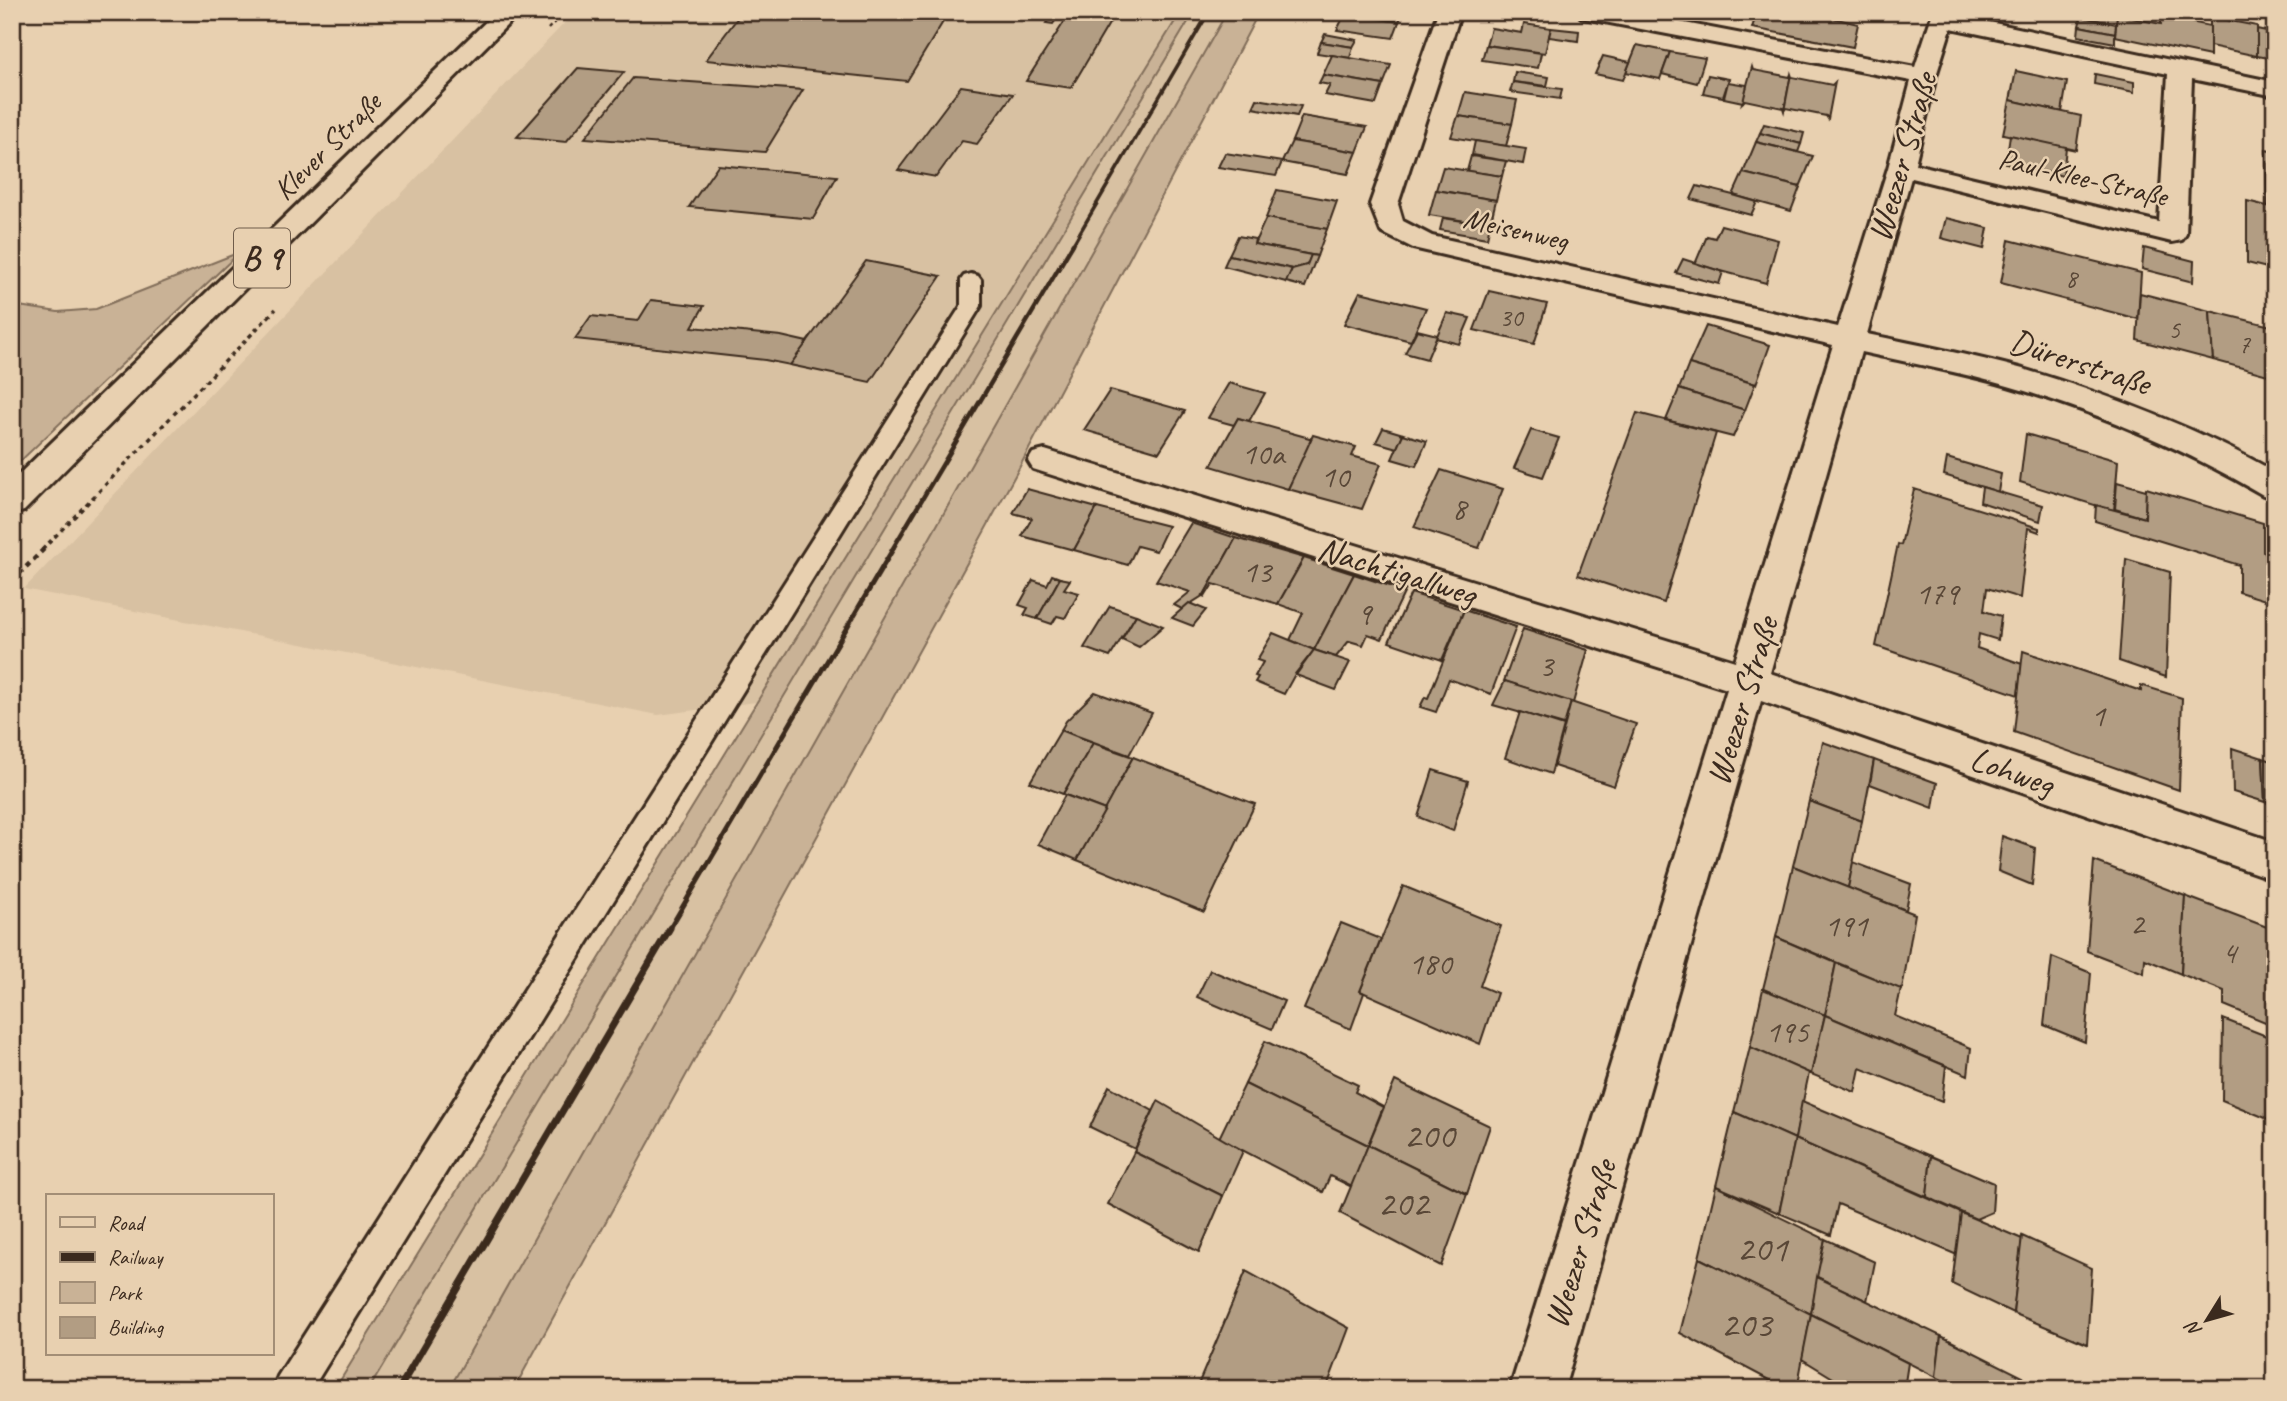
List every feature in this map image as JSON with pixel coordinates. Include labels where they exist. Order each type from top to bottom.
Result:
[{"type":"street","name":"Klever Straße","points":[[12,502],[509,12]]},
{"type":"street","name":"Meisenweg","points":[[1450,12],[1384,204],[1391,226],[1423,242],[1850,338]]},
{"type":"street","points":[[1588,12],[1924,76]]},
{"type":"street","name":"Weezer Straße","points":[[1536,1389],[1749,681],[1944,15]]},
{"type":"street","points":[[1944,15],[2275,89]]},
{"type":"street","name":"Paul-Klee-Straße","points":[[1901,168],[2172,234],[2180,68]]},
{"type":"street","name":"Dürerstraße","points":[[1850,338],[2013,377],[2091,402],[2179,437],[2275,487]]},
{"type":"street","name":"Nachtigallweg","points":[[1045,461],[1749,681]]},
{"type":"street","name":"Lohweg","points":[[1749,681],[2275,861]]},
{"type":"lane","points":[[291,1389],[971,306],[971,280]]},
{"type":"shaded area","points":[[575,12],[1127,12],[1177,17],[756,702],[658,715],[24,589]]},
{"type":"shaded area","points":[[1194,12],[1227,12],[449,1389],[369,1389]]},
{"type":"green space","points":[[1194,12],[369,1389],[335,1389],[1177,18],[1147,14]]},
{"type":"green space","points":[[1227,12],[1259,12],[1018,470],[514,1389],[449,1389]]},
{"type":"green space","points":[[240,252],[12,469],[12,305],[58,312],[96,309]]},
{"type":"building","points":[[742,12],[949,12],[907,81],[706,60]]},
{"type":"building","points":[[1031,12],[1059,15],[1053,24],[1046,23],[1048,20],[1027,17]]},
{"type":"building","points":[[1354,12],[1403,12],[1399,22],[1353,15]]},
{"type":"building","points":[[1757,12],[1808,12],[1858,24],[1853,47],[1752,28]]},
{"type":"building","points":[[2081,12],[2118,14],[2116,24],[2081,17]]},
{"type":"building","points":[[1345,14],[1399,22],[1393,38],[1337,30]]},
{"type":"building","points":[[2117,15],[2161,24],[2161,16],[2210,26],[2210,56],[2115,36]]},
{"type":"building","points":[[1068,16],[1110,22],[1071,88],[1026,81]]},
{"type":"building","points":[[2081,17],[2116,24],[2115,33],[2079,26]]},
{"type":"building","points":[[2210,17],[2257,26],[2257,56],[2210,46]]},
{"type":"building","points":[[1524,24],[1551,28],[1545,53],[1486,45],[1491,28],[1522,33]]},
{"type":"building","points":[[2079,26],[2115,33],[2115,43],[2078,36]]},
{"type":"building","points":[[1551,28],[1579,31],[1578,41],[1549,37]]},
{"type":"building","points":[[2257,29],[2275,33],[2275,59],[2257,56]]},
{"type":"building","points":[[1325,34],[1357,40],[1353,47],[1321,42]]},
{"type":"building","points":[[1321,42],[1353,47],[1350,58],[1317,53]]},
{"type":"building","points":[[1486,45],[1541,53],[1538,68],[1482,60]]},
{"type":"building","points":[[1637,45],[1670,52],[1660,79],[1626,72]]},
{"type":"building","points":[[1670,52],[1705,58],[1697,83],[1662,74]]},
{"type":"building","points":[[1332,55],[1391,65],[1383,85],[1323,75]]},
{"type":"building","points":[[1603,56],[1630,62],[1623,80],[1595,74]]},
{"type":"building","points":[[1752,67],[1753,70],[1790,77],[1791,74],[1784,111],[1783,108],[1745,100],[1742,103]]},
{"type":"building","points":[[578,68],[624,72],[566,142],[517,137]]},
{"type":"building","points":[[2016,71],[2067,82],[2062,112],[2010,100]]},
{"type":"building","points":[[1515,72],[1549,77],[1547,86],[1513,82]]},
{"type":"building","points":[[1791,74],[1792,77],[1832,85],[1835,82],[1828,119],[1826,116],[1786,108],[1784,111]]},
{"type":"building","points":[[2095,74],[2134,82],[2134,92],[2094,84]]},
{"type":"building","points":[[1323,75],[1383,85],[1376,104],[1325,95],[1330,85],[1319,83]]},
{"type":"building","points":[[1708,75],[1729,79],[1723,97],[1703,93]]},
{"type":"building","points":[[633,78],[803,90],[765,152],[585,138]]},
{"type":"building","points":[[1513,82],[1562,89],[1560,99],[1510,92]]},
{"type":"building","points":[[1728,82],[1747,85],[1743,102],[1724,98]]},
{"type":"building","points":[[961,86],[1013,94],[977,144],[962,141],[936,177],[898,170]]},
{"type":"building","points":[[1465,92],[1517,100],[1512,124],[1458,116]]},
{"type":"building","points":[[1257,99],[1301,106],[1297,116],[1253,108]]},
{"type":"building","points":[[2010,100],[2081,116],[2076,150],[2003,134]]},
{"type":"building","points":[[1302,116],[1367,127],[1357,152],[1292,141]]},
{"type":"building","points":[[1458,116],[1512,124],[1506,146],[1451,137]]},
{"type":"building","points":[[1764,124],[1804,133],[1801,144],[1760,133]]},
{"type":"building","points":[[1760,133],[1801,144],[1798,152],[1756,142]]},
{"type":"building","points":[[2010,135],[2066,147],[2063,176],[2006,163]]},
{"type":"building","points":[[1292,141],[1357,152],[1348,174],[1282,162]]},
{"type":"building","points":[[1475,141],[1526,149],[1523,164],[1472,155]]},
{"type":"building","points":[[1756,142],[1813,156],[1800,187],[1743,173]]},
{"type":"building","points":[[2266,150],[2275,152],[2275,208],[2267,206]]},
{"type":"building","points":[[1225,153],[1282,162],[1276,176],[1218,167]]},
{"type":"building","points":[[1471,156],[1506,161],[1502,176],[1467,171]]},
{"type":"building","points":[[718,165],[837,176],[813,219],[689,207]]},
{"type":"building","points":[[1443,167],[1502,176],[1496,200],[1436,190]]},
{"type":"building","points":[[1743,173],[1800,187],[1791,211],[1733,195]]},
{"type":"building","points":[[1697,186],[1757,202],[1751,215],[1691,199]]},
{"type":"building","points":[[1277,190],[1337,201],[1327,229],[1266,218]]},
{"type":"building","points":[[1436,190],[1496,200],[1490,225],[1429,215]]},
{"type":"building","points":[[2247,201],[2275,208],[2275,270],[2247,263]]},
{"type":"building","points":[[1266,218],[1327,229],[1317,256],[1254,244]]},
{"type":"building","points":[[1443,218],[1490,225],[1487,238],[1440,230]]},
{"type":"building","points":[[1946,218],[1988,228],[1984,249],[1941,238]]},
{"type":"building","points":[[1721,225],[1778,240],[1766,283],[1695,264],[1707,236],[1715,238]]},
{"type":"building","points":[[1238,236],[1255,239],[1254,244],[1311,255],[1307,265],[1292,269],[1229,255]]},
{"type":"building","points":[[2009,240],[2141,273],[2138,319],[2001,283]]},
{"type":"building","points":[[2144,248],[2194,261],[2193,282],[2142,269]]},
{"type":"building","points":[[1229,255],[1292,269],[1286,282],[1224,266]]},
{"type":"building","points":[[1311,255],[1317,256],[1305,287],[1286,282],[1292,269],[1307,265]]},
{"type":"building","points":[[1683,259],[1723,272],[1719,284],[1676,273]]},
{"type":"building","points":[[866,261],[941,276],[870,382],[790,365]]},
{"type":"building","points":[[1489,291],[1547,304],[1534,344],[1474,330]]},
{"type":"building","points":[[1360,292],[1426,308],[1411,341],[1344,324]]},
{"type":"building","points":[[2140,293],[2210,311],[2213,360],[2137,340]]},
{"type":"building","points":[[651,300],[704,306],[692,327],[781,336],[807,342],[790,365],[575,339],[591,316],[638,321]]},
{"type":"building","points":[[2210,311],[2275,327],[2275,377],[2213,360]]},
{"type":"building","points":[[1447,313],[1470,318],[1459,344],[1436,338]]},
{"type":"building","points":[[1706,326],[1770,345],[1756,384],[1689,364]]},
{"type":"building","points":[[1417,330],[1437,335],[1427,359],[1405,353]]},
{"type":"building","points":[[1689,364],[1755,384],[1745,410],[1679,389]]},
{"type":"building","points":[[1229,383],[1265,393],[1249,421],[1238,418],[1234,425],[1208,418]]},
{"type":"building","points":[[1679,389],[1745,410],[1733,437],[1666,420]]},
{"type":"building","points":[[1110,390],[1185,411],[1159,452],[1084,430]]},
{"type":"building","points":[[1637,413],[1716,433],[1664,603],[1578,575]]},
{"type":"building","points":[[1238,418],[1313,439],[1288,489],[1211,466]]},
{"type":"building","points":[[1383,428],[1403,434],[1397,448],[1376,442]]},
{"type":"building","points":[[1531,430],[1559,438],[1543,477],[1514,468]]},
{"type":"building","points":[[1403,434],[1427,441],[1416,466],[1392,459]]},
{"type":"building","points":[[2026,434],[2118,461],[2114,511],[2020,482]]},
{"type":"building","points":[[1313,435],[1356,447],[1352,456],[1381,464],[1362,509],[1288,489]]},
{"type":"building","points":[[1947,458],[2001,474],[1998,492],[1944,475]]},
{"type":"building","points":[[1441,470],[1503,489],[1479,548],[1414,527]]},
{"type":"building","points":[[2117,482],[2146,490],[2145,518],[2115,509]]},
{"type":"building","points":[[1982,487],[2043,505],[2040,521],[1980,502]]},
{"type":"building","points":[[2146,488],[2263,523],[2263,552],[2275,555],[2275,603],[2239,592],[2239,565],[2095,521],[2096,505],[2145,518]]},
{"type":"building","points":[[1027,489],[1097,508],[1074,550],[1022,536],[1032,518],[1013,513]]},
{"type":"building","points":[[1914,489],[2039,528],[2039,532],[2028,528],[2020,598],[1987,588],[1984,611],[2001,616],[1998,640],[1979,634],[1977,648],[2022,664],[2018,695],[1876,646],[1898,544],[1901,545]]},
{"type":"building","points":[[1097,508],[1168,526],[1156,551],[1137,546],[1128,565],[1074,550]]},
{"type":"building","points":[[1191,523],[1236,538],[1204,595],[1182,609],[1174,605],[1190,592],[1156,581]]},
{"type":"building","points":[[1236,538],[1304,558],[1278,604],[1213,584],[1205,597],[1201,595],[1204,595]]},
{"type":"building","points":[[1304,558],[1354,574],[1314,650],[1290,640],[1303,613],[1278,604]]},
{"type":"building","points":[[2126,559],[2170,572],[2166,677],[2119,661]]},
{"type":"building","points":[[1354,574],[1405,591],[1382,639],[1368,634],[1363,645],[1349,641],[1336,657],[1314,650]]},
{"type":"building","points":[[1052,575],[1060,578],[1037,619],[1024,615],[1028,608],[1019,605],[1033,580],[1047,585]]},
{"type":"building","points":[[1060,578],[1070,580],[1064,589],[1079,593],[1065,618],[1057,616],[1052,624],[1037,619]]},
{"type":"building","points":[[1411,593],[1464,610],[1442,660],[1389,642]]},
{"type":"building","points":[[1189,603],[1206,610],[1193,626],[1172,618]]},
{"type":"building","points":[[1110,606],[1136,615],[1110,657],[1084,648]]},
{"type":"building","points":[[1464,610],[1516,627],[1491,694],[1449,679],[1436,712],[1420,707],[1425,697],[1428,698]]},
{"type":"building","points":[[1136,615],[1163,626],[1139,647],[1122,639]]},
{"type":"building","points":[[1523,629],[1588,650],[1573,703],[1504,681]]},
{"type":"building","points":[[1273,633],[1314,650],[1295,674],[1284,694],[1255,682],[1258,677],[1255,676],[1263,662],[1257,660]]},
{"type":"building","points":[[1314,650],[1350,662],[1336,690],[1296,675]]},
{"type":"building","points":[[2023,651],[2141,691],[2141,685],[2182,698],[2179,790],[2014,732]]},
{"type":"building","points":[[1505,681],[1571,702],[1564,725],[1493,705]]},
{"type":"building","points":[[1095,692],[1152,713],[1129,755],[1061,730],[1066,721]]},
{"type":"building","points":[[1571,702],[1636,724],[1614,786],[1554,766]]},
{"type":"building","points":[[1520,712],[1564,726],[1551,774],[1505,758]]},
{"type":"building","points":[[1061,730],[1093,743],[1063,794],[1030,782]]},
{"type":"building","points":[[1823,742],[1874,760],[1862,821],[1809,801]]},
{"type":"building","points":[[1093,743],[1133,757],[1105,810],[1063,794]]},
{"type":"building","points":[[2232,748],[2263,758],[2265,802],[2233,792]]},
{"type":"building","points":[[1133,757],[1255,804],[1204,912],[1077,860]]},
{"type":"building","points":[[2263,758],[2275,762],[2275,806],[2265,802]]},
{"type":"building","points":[[1874,760],[1937,783],[1933,808],[1870,784]]},
{"type":"building","points":[[1433,770],[1468,781],[1453,831],[1418,817]]},
{"type":"building","points":[[1065,795],[1105,810],[1077,860],[1038,844]]},
{"type":"building","points":[[1809,801],[1862,821],[1848,888],[1793,866]]},
{"type":"building","points":[[2002,836],[2035,848],[2032,885],[1998,871]]},
{"type":"building","points":[[2094,861],[2185,896],[2181,974],[2145,959],[2144,973],[2087,951]]},
{"type":"building","points":[[1853,862],[1911,884],[1906,910],[1848,888]]},
{"type":"building","points":[[1793,866],[1915,914],[1902,990],[1776,937]]},
{"type":"building","points":[[1403,886],[1501,926],[1480,986],[1497,993],[1480,1044],[1360,991]]},
{"type":"building","points":[[2185,896],[2275,930],[2275,1026],[2224,1005],[2224,991],[2181,974]]},
{"type":"building","points":[[1341,923],[1381,939],[1360,991],[1364,993],[1351,1029],[1304,1009]]},
{"type":"building","points":[[1776,937],[1836,963],[1825,1015],[1763,989]]},
{"type":"building","points":[[2052,957],[2091,973],[2085,1042],[2044,1025]]},
{"type":"building","points":[[1836,963],[1901,989],[1895,1016],[1971,1048],[1968,1075],[1825,1015]]},
{"type":"building","points":[[1210,970],[1284,1001],[1272,1029],[1197,997]]},
{"type":"building","points":[[1763,989],[1825,1015],[1811,1074],[1750,1047]]},
{"type":"building","points":[[1825,1015],[1946,1066],[1942,1101],[1860,1068],[1855,1092],[1811,1074]]},
{"type":"building","points":[[2223,1019],[2274,1039],[2275,1122],[2222,1100]]},
{"type":"building","points":[[1265,1041],[1358,1085],[1355,1092],[1383,1107],[1368,1145],[1245,1084]]},
{"type":"building","points":[[1750,1047],[1809,1073],[1795,1139],[1734,1112]]},
{"type":"building","points":[[1395,1081],[1490,1126],[1467,1194],[1368,1145]]},
{"type":"building","points":[[1245,1084],[1368,1145],[1352,1187],[1330,1176],[1323,1192],[1219,1138]]},
{"type":"building","points":[[1109,1086],[1153,1111],[1135,1149],[1090,1127]]},
{"type":"building","points":[[1158,1101],[1243,1151],[1223,1196],[1134,1152]]},
{"type":"building","points":[[1802,1101],[1931,1156],[1927,1197],[1795,1139]]},
{"type":"building","points":[[1734,1112],[1795,1139],[1779,1213],[1716,1186]]},
{"type":"building","points":[[1795,1139],[1961,1213],[1957,1255],[1838,1204],[1831,1235],[1779,1213]]},
{"type":"building","points":[[1368,1145],[1467,1194],[1441,1266],[1340,1213]]},
{"type":"building","points":[[1134,1152],[1223,1196],[1199,1252],[1108,1204]]},
{"type":"building","points":[[1931,1156],[1994,1183],[1992,1212],[1976,1219],[1927,1197]]},
{"type":"building","points":[[1716,1186],[1825,1239],[1811,1314],[1699,1258]]},
{"type":"building","points":[[1961,1213],[2022,1239],[2013,1313],[1952,1284]]},
{"type":"building","points":[[2022,1236],[2092,1268],[2087,1344],[2013,1313]]},
{"type":"building","points":[[1825,1239],[1875,1262],[1867,1301],[1817,1277]]},
{"type":"building","points":[[1699,1258],[1811,1314],[1797,1389],[1786,1389],[1680,1333]]},
{"type":"building","points":[[1246,1271],[1349,1328],[1326,1389],[1197,1387]]},
{"type":"building","points":[[1817,1277],[1941,1336],[1936,1377],[1811,1314]]},
{"type":"building","points":[[1811,1314],[1908,1363],[1904,1389],[1851,1389],[1802,1359]]},
{"type":"building","points":[[1941,1336],[2023,1377],[2022,1389],[1961,1389],[1936,1377]]},
{"type":"railway","points":[[1072,246],[1209,12]]},
{"type":"railway","points":[[892,550],[1073,244]]},
{"type":"railway","points":[[669,930],[893,549]]},
{"type":"railway","points":[[399,1389],[670,928]]}]
